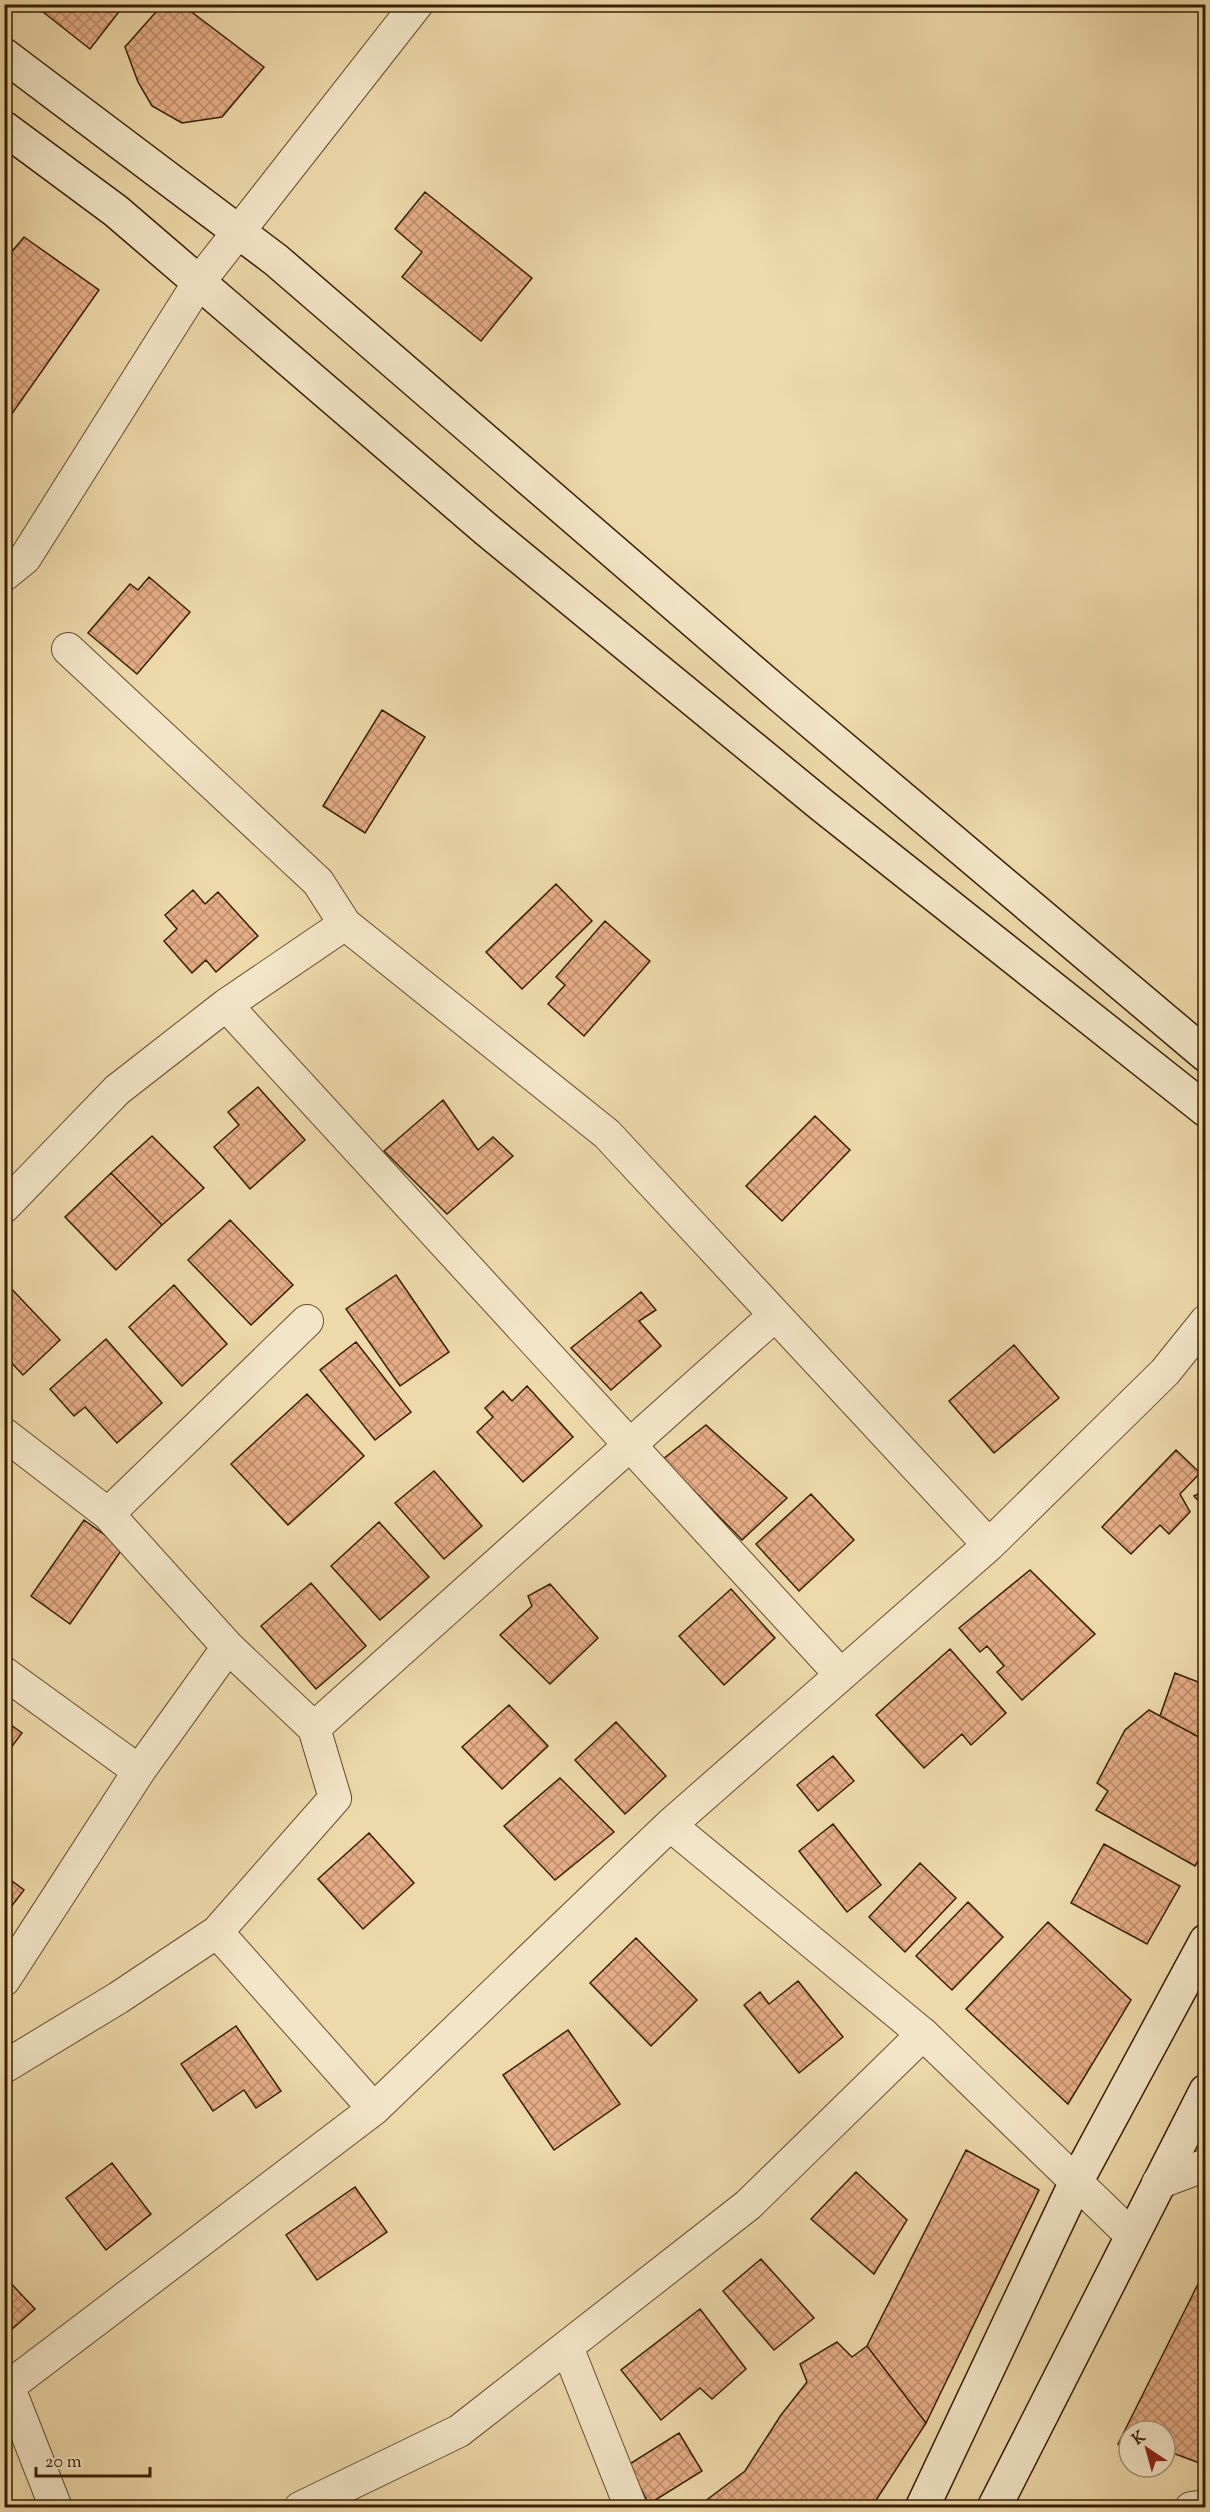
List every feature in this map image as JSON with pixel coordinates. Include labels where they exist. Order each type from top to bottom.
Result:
[{"type":"main road","points":[[4,56],[276,260],[782,697],[1206,1054]]},
{"type":"main road","points":[[4,128],[116,211],[487,530],[805,791],[1206,1110]]},
{"type":"main road","points":[[922,2508],[1076,2182],[1206,1941]]},
{"type":"main road","points":[[994,2508],[1206,2091]]},
{"type":"street","points":[[4,575],[25,558],[198,282],[417,4]]},
{"type":"street","points":[[68,649],[318,882],[345,924],[607,1134],[988,1545]]},
{"type":"street","points":[[4,1207],[117,1090],[226,1005],[345,924]]},
{"type":"street","points":[[226,1005],[841,1675]]},
{"type":"street","points":[[314,1728],[775,1315]]},
{"type":"street","points":[[108,1514],[307,1321]]},
{"type":"street","points":[[56,2508],[7,2389],[374,2109],[670,1826],[988,1545],[1165,1372],[1206,1321]]},
{"type":"street","points":[[4,1434],[108,1514],[228,1647],[314,1728],[335,1798],[217,1932],[118,1998],[8,2060]]},
{"type":"street","points":[[4,1980],[139,1771],[228,1647]]},
{"type":"street","points":[[4,1673],[139,1771]]},
{"type":"street","points":[[670,1826],[923,2034],[1131,2235]]},
{"type":"street","points":[[217,1932],[374,2109]]},
{"type":"street","points":[[300,2508],[459,2431],[748,2205],[923,2034]]},
{"type":"street","points":[[1158,2183],[1206,2165]]},
{"type":"street","points":[[567,2347],[631,2508]]},
{"type":"street","points":[[1191,2508],[1206,2506]]},
{"type":"building","points":[[33,4],[125,4],[90,49]]},
{"type":"building","points":[[163,4],[181,4],[264,67],[222,117],[182,123],[152,106],[138,82],[125,47]]},
{"type":"building","points":[[425,192],[532,278],[481,341],[402,277],[422,252],[395,229]]},
{"type":"building","points":[[24,237],[99,290],[4,425],[4,261]]},
{"type":"building","points":[[149,577],[190,612],[137,674],[88,633],[130,584],[138,590]]},
{"type":"building","points":[[382,710],[425,737],[365,833],[323,806]]},
{"type":"building","points":[[556,884],[592,921],[522,989],[486,952]]},
{"type":"building","points":[[193,890],[205,904],[218,892],[258,936],[216,972],[206,960],[192,973],[164,941],[177,929],[165,915]]},
{"type":"building","points":[[605,921],[650,961],[584,1036],[548,1004],[565,985],[556,977]]},
{"type":"building","points":[[258,1087],[305,1140],[250,1189],[214,1147],[239,1125],[228,1112]]},
{"type":"building","points":[[443,1100],[478,1150],[493,1137],[513,1156],[447,1214],[384,1151]]},
{"type":"building","points":[[815,1116],[850,1150],[782,1221],[746,1186]]},
{"type":"building","points":[[152,1136],[204,1188],[162,1225],[111,1173]]},
{"type":"building","points":[[111,1173],[162,1225],[116,1270],[65,1217]]},
{"type":"building","points":[[230,1220],[293,1285],[251,1325],[188,1260]]},
{"type":"building","points":[[396,1275],[449,1352],[400,1386],[346,1309]]},
{"type":"building","points":[[4,1281],[60,1340],[23,1375],[4,1355]]},
{"type":"building","points":[[174,1285],[227,1344],[182,1386],[129,1327]]},
{"type":"building","points":[[641,1292],[656,1310],[639,1321],[661,1346],[611,1390],[571,1348]]},
{"type":"building","points":[[106,1339],[162,1403],[117,1443],[85,1407],[74,1416],[50,1389]]},
{"type":"building","points":[[356,1342],[411,1412],[375,1440],[320,1370]]},
{"type":"building","points":[[1014,1345],[1059,1398],[994,1453],[949,1401]]},
{"type":"building","points":[[527,1386],[573,1437],[523,1482],[477,1432],[493,1417],[485,1408],[503,1391],[512,1401]]},
{"type":"building","points":[[307,1394],[364,1456],[288,1525],[231,1464]]},
{"type":"building","points":[[706,1425],[787,1498],[742,1540],[663,1459]]},
{"type":"building","points":[[1176,1450],[1200,1473],[1180,1494],[1190,1512],[1169,1534],[1160,1525],[1131,1554],[1102,1527]]},
{"type":"building","points":[[434,1471],[482,1526],[444,1559],[395,1503]]},
{"type":"building","points":[[1206,1490],[1206,1509],[1194,1496]]},
{"type":"building","points":[[811,1494],[854,1540],[799,1591],[756,1544]]},
{"type":"building","points":[[84,1520],[123,1548],[70,1624],[31,1596]]},
{"type":"building","points":[[379,1522],[429,1577],[380,1620],[331,1566]]},
{"type":"building","points":[[1030,1570],[1095,1634],[1022,1700],[997,1672],[1004,1666],[987,1646],[980,1652],[959,1628]]},
{"type":"building","points":[[311,1583],[366,1646],[316,1689],[261,1626]]},
{"type":"building","points":[[550,1584],[598,1638],[550,1684],[500,1635],[532,1606],[528,1596]]},
{"type":"building","points":[[731,1589],[775,1638],[724,1685],[679,1636]]},
{"type":"building","points":[[950,1649],[1006,1713],[971,1745],[962,1734],[924,1768],[876,1715]]},
{"type":"building","points":[[1175,1673],[1206,1685],[1206,1741],[1160,1716]]},
{"type":"building","points":[[509,1705],[548,1746],[502,1789],[462,1747]]},
{"type":"building","points":[[1149,1710],[1206,1741],[1206,1848],[1195,1866],[1096,1810],[1108,1791],[1097,1783],[1125,1730]]},
{"type":"building","points":[[4,1720],[22,1733],[4,1757]]},
{"type":"building","points":[[616,1722],[666,1776],[625,1814],[575,1760]]},
{"type":"building","points":[[833,1756],[854,1781],[818,1811],[797,1785]]},
{"type":"building","points":[[560,1778],[614,1832],[555,1880],[504,1826]]},
{"type":"building","points":[[833,1824],[881,1885],[847,1912],[799,1851]]},
{"type":"building","points":[[369,1833],[414,1883],[363,1929],[318,1879]]},
{"type":"building","points":[[1104,1844],[1180,1886],[1147,1944],[1071,1903]]},
{"type":"building","points":[[920,1863],[956,1898],[905,1952],[869,1917]]},
{"type":"building","points":[[4,1875],[24,1890],[4,1916]]},
{"type":"building","points":[[968,1902],[1003,1937],[952,1990],[916,1956]]},
{"type":"building","points":[[1048,1922],[1131,2000],[1068,2104],[966,2009]]},
{"type":"building","points":[[636,1938],[697,2000],[651,2046],[590,1983]]},
{"type":"building","points":[[798,1981],[843,2037],[799,2073],[744,2005],[760,1992],[769,2004]]},
{"type":"building","points":[[236,2026],[281,2091],[256,2108],[244,2090],[213,2111],[181,2064]]},
{"type":"building","points":[[568,2030],[620,2104],[554,2150],[503,2075]]},
{"type":"building","points":[[966,2150],[1039,2190],[926,2423],[867,2346]]},
{"type":"building","points":[[112,2163],[151,2214],[106,2250],[66,2198]]},
{"type":"building","points":[[856,2172],[907,2220],[874,2274],[811,2219]]},
{"type":"building","points":[[355,2187],[387,2232],[317,2280],[286,2235]]},
{"type":"building","points":[[761,2259],[814,2318],[774,2350],[723,2291]]},
{"type":"building","points":[[1206,2268],[1205,2465],[1177,2455],[1177,2419],[1130,2419]]},
{"type":"building","points":[[4,2276],[35,2309],[4,2336]]},
{"type":"building","points":[[700,2309],[746,2369],[712,2399],[700,2388],[661,2420],[621,2370]]},
{"type":"building","points":[[837,2342],[852,2357],[867,2346],[926,2423],[871,2508],[696,2508],[745,2471],[781,2415],[807,2382],[800,2364]]},
{"type":"building","points":[[679,2433],[702,2471],[649,2504],[628,2465]]}]
